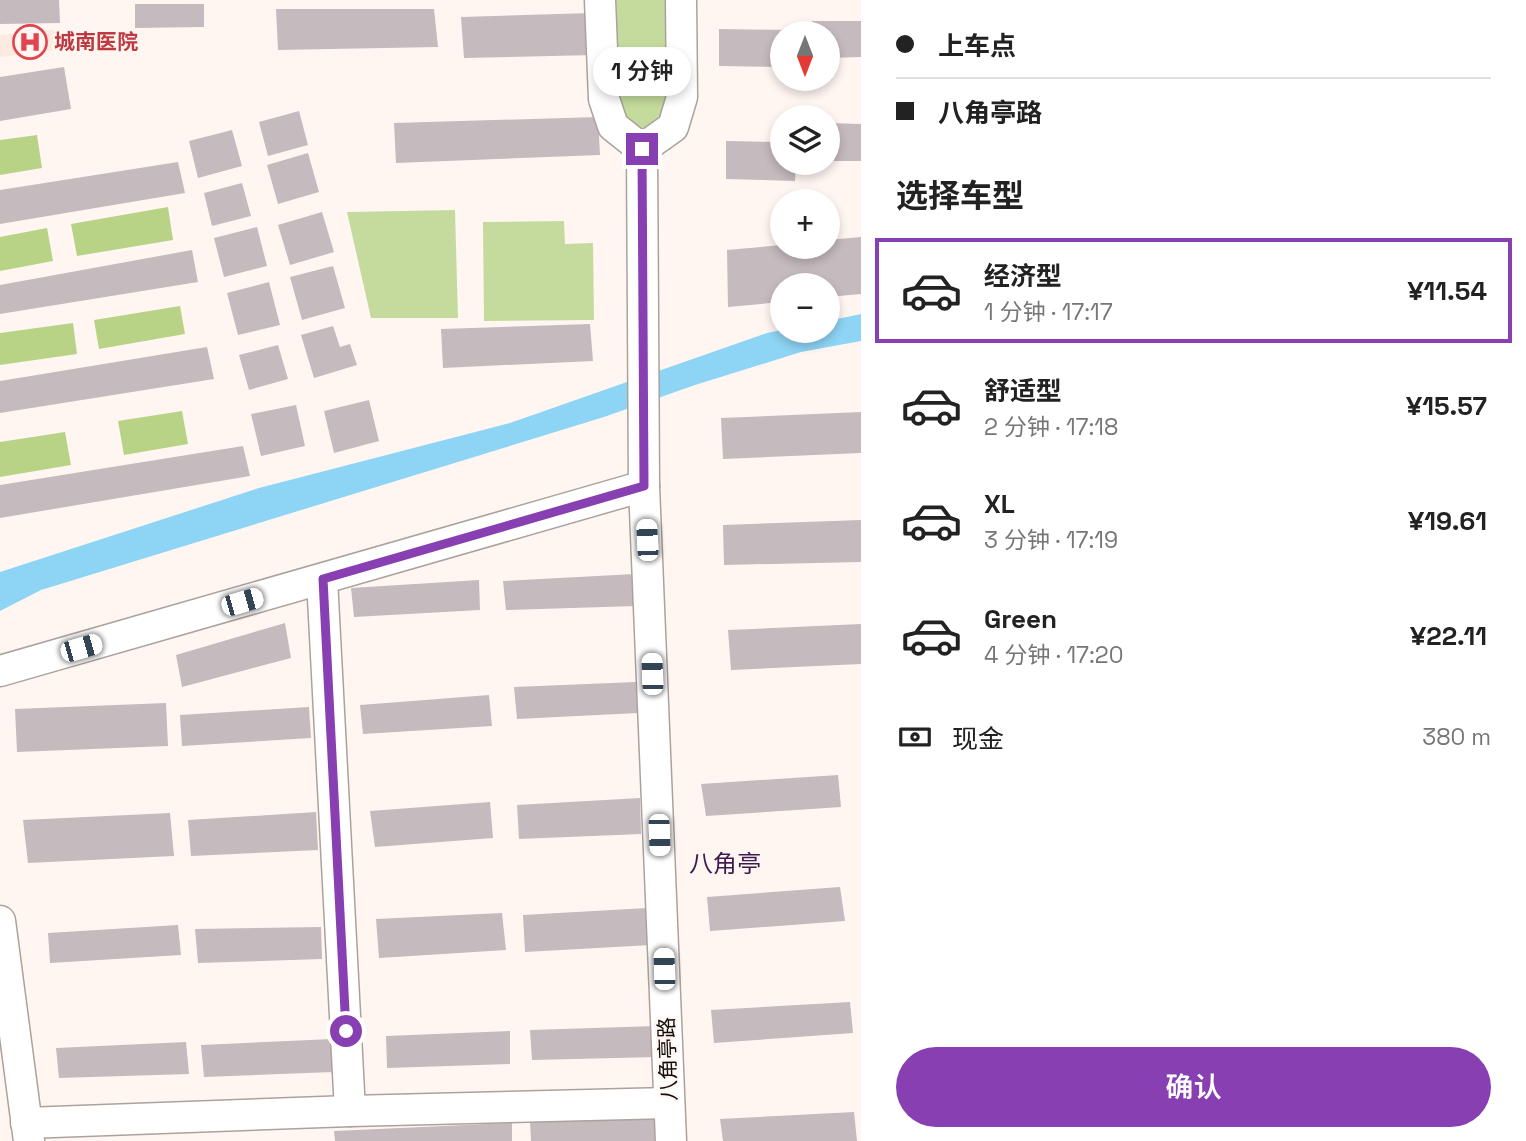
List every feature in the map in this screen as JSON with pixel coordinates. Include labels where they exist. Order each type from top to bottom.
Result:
[{"type":"street","points":[[600,0],[604,99],[613,126],[642,149],[673,127],[682,97],[681,0]]},
{"type":"street","name":"八角亭路","points":[[642,149],[644,486],[671,1141]]},
{"type":"street","points":[[0,671],[644,486]]},
{"type":"street","points":[[323,579],[350,1111]]},
{"type":"street","points":[[0,920],[28,1132],[350,1111],[670,1104]]},
{"type":"shaded area","name":"城南医院","points":[[60,29],[60,50],[0,57],[0,35]]},
{"type":"green space","points":[[607,0],[673,0],[676,103],[652,128],[640,130],[615,114]]},
{"type":"green space","points":[[37,135],[42,168],[0,175],[0,140]]},
{"type":"green space","points":[[168,207],[173,240],[77,256],[71,224]]},
{"type":"green space","points":[[455,210],[458,318],[371,318],[347,212]]},
{"type":"green space","points":[[564,221],[565,244],[593,243],[594,320],[484,321],[483,222]]},
{"type":"green space","points":[[47,228],[53,261],[0,271],[0,237]]},
{"type":"green space","points":[[180,306],[185,334],[99,349],[94,320]]},
{"type":"green space","points":[[73,323],[77,354],[0,365],[0,333]]},
{"type":"green space","points":[[182,411],[188,444],[124,455],[118,421]]},
{"type":"green space","points":[[65,432],[71,465],[0,477],[0,442]]},
{"type":"water","points":[[861,314],[861,341],[801,352],[604,417],[41,590],[0,611],[0,572],[259,488],[510,423],[767,333],[770,332],[770,343],[840,343],[840,318]]},
{"type":"building","points":[[0,0],[59,0],[60,23],[0,24]]},
{"type":"building","points":[[135,4],[204,4],[204,27],[135,28]]},
{"type":"building","points":[[276,9],[434,9],[438,47],[278,50]]},
{"type":"building","points":[[591,13],[595,55],[464,58],[461,17]]},
{"type":"building","points":[[840,21],[861,21],[861,57],[840,58]]},
{"type":"building","points":[[719,29],[770,30],[770,67],[719,66]]},
{"type":"building","points":[[64,67],[71,109],[0,121],[0,77]]},
{"type":"building","points":[[299,111],[308,145],[268,156],[259,122]]},
{"type":"building","points":[[598,117],[600,155],[396,163],[394,123]]},
{"type":"building","points":[[840,123],[861,124],[861,161],[840,161]]},
{"type":"building","points":[[232,130],[242,166],[198,178],[189,141]]},
{"type":"building","points":[[726,141],[770,142],[770,175],[795,175],[795,181],[726,179]]},
{"type":"building","points":[[308,153],[319,192],[278,204],[267,165]]},
{"type":"building","points":[[178,162],[185,193],[0,224],[0,190]]},
{"type":"building","points":[[242,183],[251,216],[212,226],[204,193]]},
{"type":"building","points":[[322,212],[334,252],[290,265],[278,225]]},
{"type":"building","points":[[257,227],[267,266],[224,277],[214,238]]},
{"type":"building","points":[[861,237],[861,294],[840,296],[840,273],[770,273],[770,303],[728,307],[727,250],[770,246],[770,259],[840,259],[840,239]]},
{"type":"building","points":[[192,250],[198,282],[0,314],[0,285]]},
{"type":"building","points":[[333,266],[345,308],[302,320],[290,277]]},
{"type":"building","points":[[269,282],[280,325],[238,335],[227,293]]},
{"type":"building","points":[[590,324],[593,361],[443,368],[441,329]]},
{"type":"building","points":[[333,326],[340,347],[350,344],[357,365],[314,378],[301,335]]},
{"type":"building","points":[[278,345],[288,379],[249,390],[239,355]]},
{"type":"building","points":[[207,347],[214,379],[0,413],[0,381]]},
{"type":"building","points":[[369,400],[379,441],[334,453],[324,411]]},
{"type":"building","points":[[296,405],[305,446],[261,456],[251,414]]},
{"type":"building","points":[[861,412],[861,453],[723,459],[721,418]]},
{"type":"building","points":[[243,446],[250,476],[0,518],[0,485]]},
{"type":"building","points":[[861,520],[861,562],[724,565],[723,525]]},
{"type":"building","points":[[634,574],[636,606],[506,610],[503,581]]},
{"type":"building","points":[[479,580],[480,610],[354,617],[351,588]]},
{"type":"building","points":[[285,623],[291,658],[182,687],[176,655]]},
{"type":"building","points":[[861,624],[861,664],[731,670],[728,630]]},
{"type":"building","points":[[636,682],[638,713],[517,719],[514,687]]},
{"type":"building","points":[[489,695],[492,726],[363,734],[360,705]]},
{"type":"building","points":[[166,703],[168,746],[17,752],[15,709]]},
{"type":"building","points":[[309,707],[311,738],[182,746],[180,715]]},
{"type":"building","points":[[838,775],[841,807],[706,816],[701,784]]},
{"type":"building","points":[[640,798],[641,834],[519,839],[517,805]]},
{"type":"building","points":[[490,802],[493,838],[375,847],[370,811]]},
{"type":"building","points":[[316,812],[318,850],[191,856],[188,820]]},
{"type":"building","points":[[170,813],[174,856],[28,863],[23,820]]},
{"type":"building","points":[[840,887],[845,921],[710,931],[707,897]]},
{"type":"building","points":[[647,908],[651,945],[525,952],[523,915]]},
{"type":"building","points":[[502,913],[506,950],[379,958],[376,919]]},
{"type":"building","points":[[178,925],[181,955],[50,963],[48,933]]},
{"type":"building","points":[[321,927],[322,959],[198,963],[195,929]]},
{"type":"building","points":[[850,1002],[853,1033],[714,1043],[711,1010]]},
{"type":"building","points":[[657,1026],[658,1057],[532,1060],[530,1030]]},
{"type":"building","points":[[510,1031],[510,1064],[387,1068],[386,1036]]},
{"type":"building","points":[[332,1039],[334,1072],[204,1077],[201,1045]]},
{"type":"building","points":[[186,1042],[189,1074],[59,1078],[56,1048]]},
{"type":"building","points":[[854,1112],[857,1141],[723,1141],[720,1119]]},
{"type":"building","points":[[662,1116],[663,1141],[531,1141],[530,1121]]},
{"type":"building","points":[[512,1123],[512,1141],[335,1141],[334,1131]]},
{"type":"place","name":"城南医院","points":[[30,42]]},
{"type":"district","name":"八角亭","points":[[725,864]]},
{"type":"route","points":[[346,1031],[323,579],[644,486],[642,149]]}]
